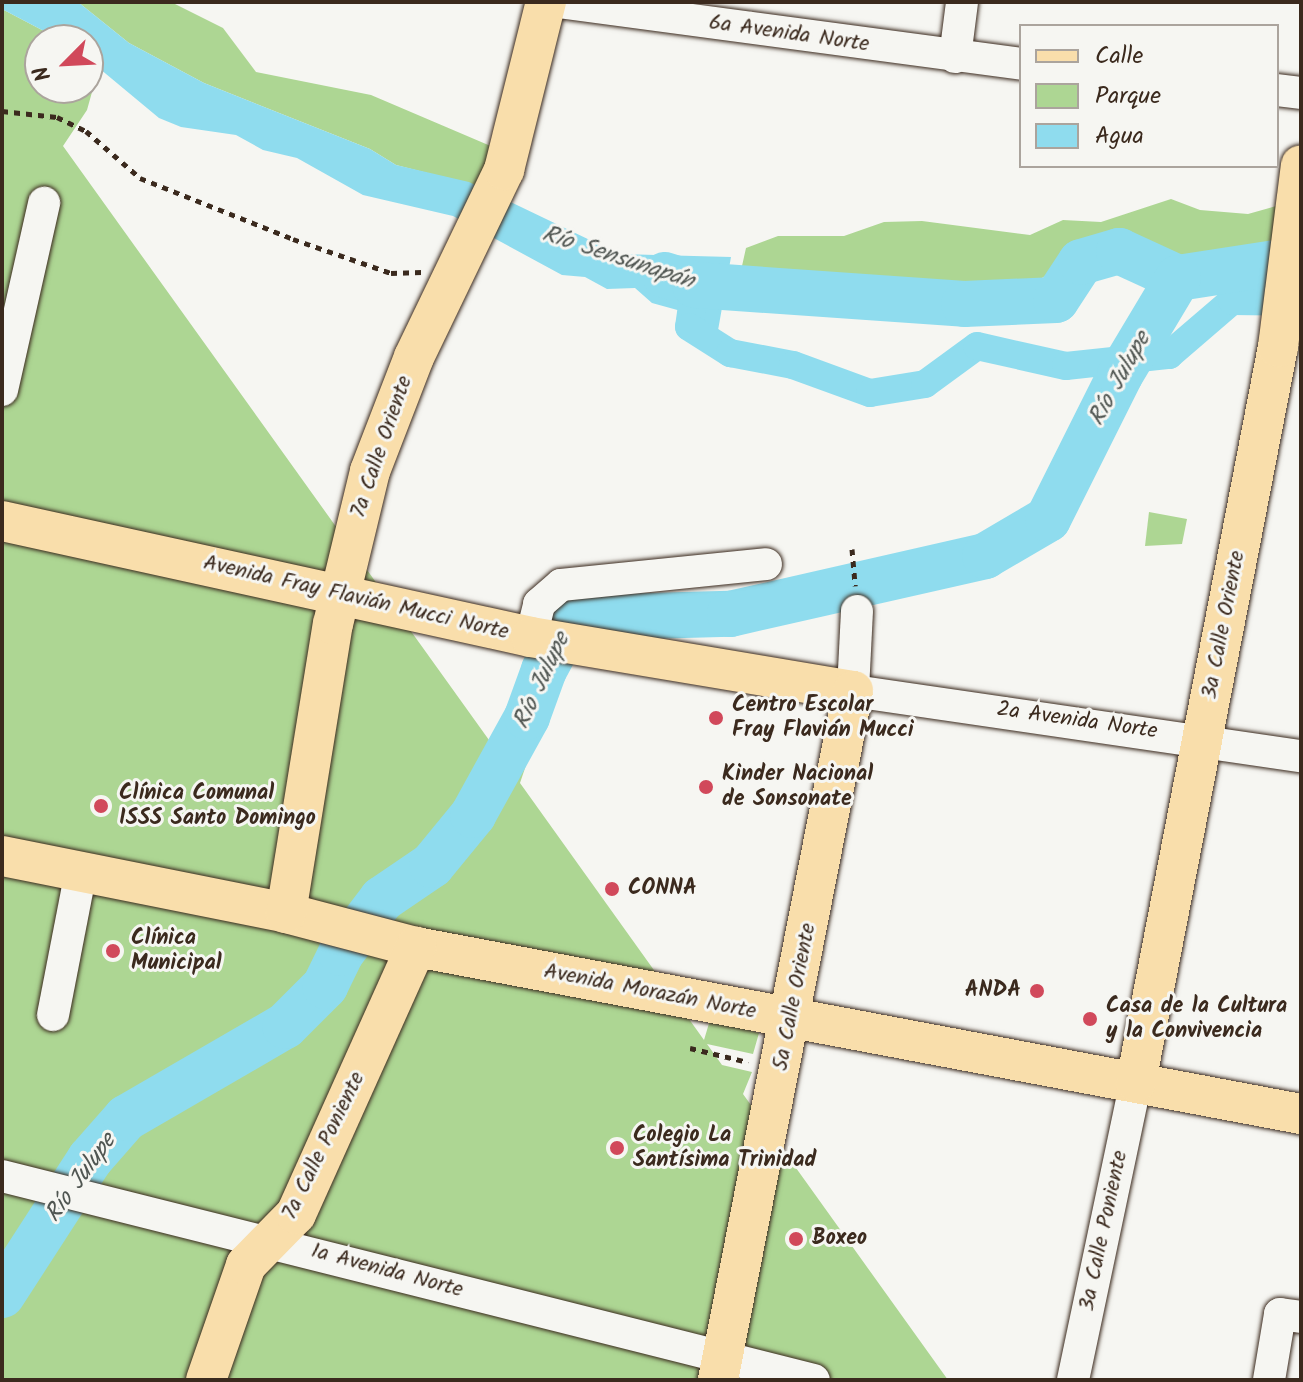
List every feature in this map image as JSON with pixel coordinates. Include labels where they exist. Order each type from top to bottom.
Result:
[{"type":"main road","name":"7a Calle Oriente","points":[[295,915],[339,593],[392,408],[451,276],[504,170],[546,2]]},
{"type":"main road","name":"3a Calle Oriente","points":[[1136,1082],[1286,339],[1300,171]]},
{"type":"main road","name":"Avenida Fray Flavián Mucci Norte","points":[[2,521],[527,636],[853,691]]},
{"type":"main road","name":"5a Calle Oriente","points":[[721,1369],[853,691]]},
{"type":"main road","name":"Avenida Morazán Norte","points":[[2,856],[295,915],[406,943],[791,1020],[1301,1114]]},
{"type":"main road","name":"7a Calle Poniente","points":[[206,1380],[246,1265],[274,1241],[296,1214],[406,943]]},
{"type":"street","name":"6a Avenida Norte","points":[[558,2],[1019,64]]},
{"type":"street","points":[[955,57],[962,2]]},
{"type":"street","points":[[1279,90],[1301,93]]},
{"type":"street","points":[[2,390],[44,203]]},
{"type":"street","points":[[527,636],[539,604],[561,585],[766,564]]},
{"type":"street","name":"5a Calle Oriente","points":[[853,691],[857,611]]},
{"type":"street","name":"2a Avenida Norte","points":[[853,691],[1203,738],[1301,756]]},
{"type":"street","points":[[53,1015],[81,871]]},
{"type":"street","name":"3a Calle Poniente","points":[[1073,1380],[1136,1082]]},
{"type":"street","name":"1a Avenida Norte","points":[[16,1179],[274,1241],[721,1369],[814,1380]]},
{"type":"street","points":[[1269,1380],[1280,1314],[1301,1317]]},
{"type":"path","points":[[2,111],[57,117],[86,131],[140,178],[293,239],[391,273],[434,272],[451,276]]},
{"type":"path","points":[[852,549],[853,557]]},
{"type":"path","points":[[690,1048],[757,1064]]},
{"type":"green space","points":[[78,2],[171,2],[223,28],[256,72],[371,95],[500,150],[478,186],[396,165],[370,149],[204,83],[129,43]]},
{"type":"green space","points":[[2,9],[31,24],[24,24],[24,104],[89,104],[63,146],[489,740],[535,657],[560,664],[520,783],[704,1040],[710,1020],[759,1033],[753,1054],[707,1044],[722,1065],[752,1072],[743,1094],[948,1380],[2,1380]]},
{"type":"green space","points":[[1171,199],[1200,210],[1248,214],[1301,199],[1301,245],[1186,263],[1134,239],[1095,244],[1028,287],[966,290],[759,284],[742,266],[746,248],[778,236],[844,236],[884,222],[922,221],[1030,235],[1063,220],[1101,222]]},
{"type":"green space","points":[[1149,512],[1187,519],[1182,544],[1145,546]]},
{"type":"water","points":[[2,2],[78,2],[129,43],[204,83],[370,149],[396,165],[469,182],[619,254],[731,257],[717,336],[681,311],[652,303],[635,288],[607,289],[585,277],[562,275],[453,216],[363,195],[297,158],[263,150],[236,135],[181,127],[159,118],[104,72],[104,24],[31,24],[2,9]]},
{"type":"waterway","name":"Río Sensunapán","points":[[665,275],[695,285],[964,304],[1056,300],[1081,262],[1119,251],[1178,278],[1301,259]]},
{"type":"waterway","name":"Río Julupe","points":[[2,1295],[90,1159],[126,1118],[285,1026],[325,986],[341,953],[382,899],[432,865],[473,815],[527,717],[544,670],[572,618],[730,614],[985,556],[1048,519],[1120,375],[1178,278]]},
{"type":"waterway","points":[[695,285],[689,327],[730,353],[793,365],[870,393],[925,384],[977,346],[1066,366],[1169,355],[1232,301],[1300,302]]},
{"type":"place","name":"Centro Escolar Fray Flavián Mucci","points":[[716,718]]},
{"type":"place","name":"Kinder Nacional de Sonsonate","points":[[706,787]]},
{"type":"place","name":"Clínica Comunal ISSS Santo Domingo","points":[[101,806]]},
{"type":"place","name":"CONNA","points":[[612,889]]},
{"type":"place","name":"Clínica Municipal","points":[[113,951]]},
{"type":"place","name":"ANDA","points":[[1037,991]]},
{"type":"place","name":"Casa de la Cultura y la Convivencia","points":[[1090,1019]]},
{"type":"place","name":"Colegio La Santísima Trinidad","points":[[617,1148]]},
{"type":"place","name":"Boxeo","points":[[796,1239]]}]
